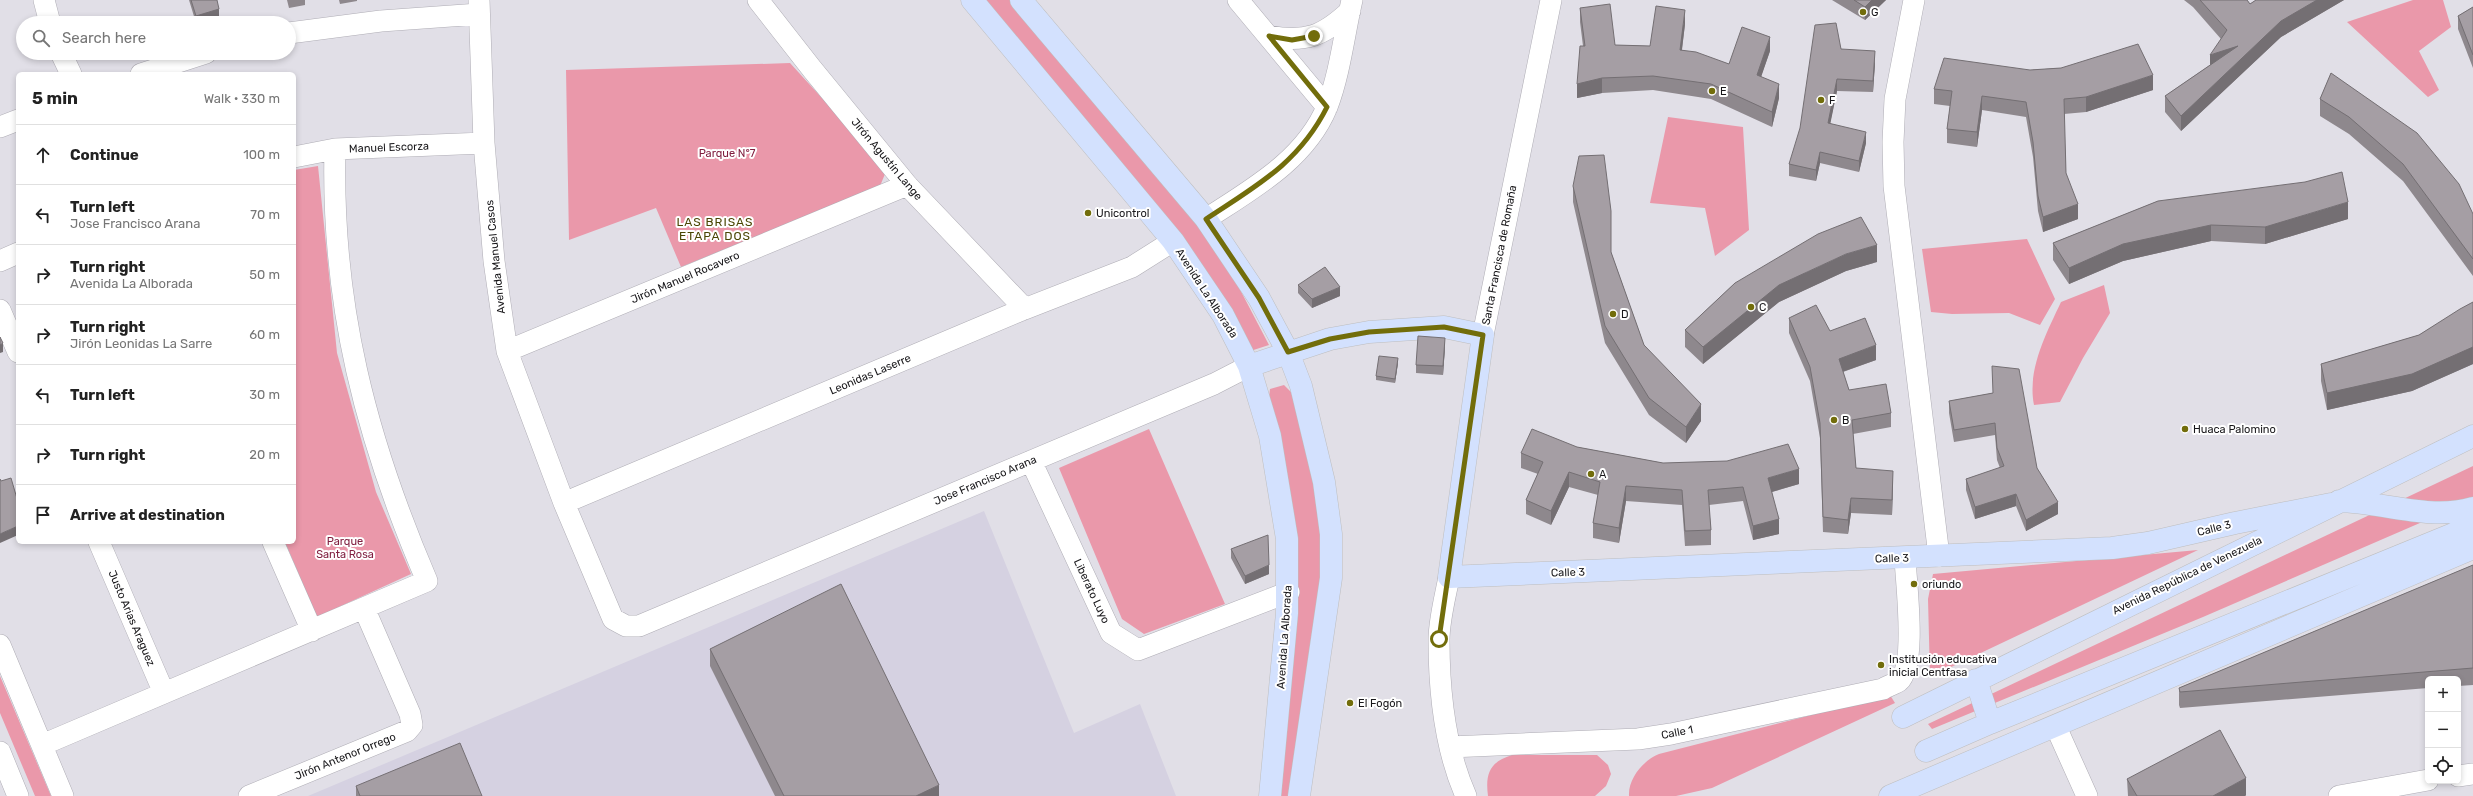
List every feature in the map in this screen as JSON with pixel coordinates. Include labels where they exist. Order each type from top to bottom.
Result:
[{"type":"main road","name":"Avenida La Alborada","points":[[972,0],[1174,241],[1226,322],[1249,366],[1270,436],[1287,539],[1289,592],[1270,796]]},
{"type":"main road","points":[[1021,0],[1206,219],[1247,279],[1288,352],[1301,386],[1319,455],[1331,534],[1331,578],[1299,796]]},
{"type":"main road","name":"Jose Francisco Arana","points":[[1249,366],[1330,339],[1376,331],[1444,327],[1483,335]]},
{"type":"main road","name":"Santa Francisca de Romaña","points":[[1449,577],[1483,335]]},
{"type":"main road","name":"Avenida República de Venezuela","points":[[1903,716],[2473,436]]},
{"type":"main road","points":[[2335,503],[2355,502],[2432,513],[2459,512],[2473,508]]},
{"type":"main road","name":"Calle 3","points":[[1449,577],[1905,558],[2133,546],[2335,503]]},
{"type":"main road","points":[[1926,751],[1990,723],[2473,526]]},
{"type":"main road","points":[[1890,796],[2056,727],[2473,548]]},
{"type":"main road","points":[[1976,680],[1990,723]]},
{"type":"main road","points":[[2056,727],[2058,713],[2078,687]]},
{"type":"street","points":[[44,0],[48,16]]},
{"type":"street","name":"Jirón Agustín Lange","points":[[758,0],[812,69],[907,185],[1025,309]]},
{"type":"street","points":[[1238,0],[1327,107]]},
{"type":"street","name":"Santa Francisca de Romaña","points":[[1483,335],[1551,0]]},
{"type":"street","points":[[1914,0],[1895,99],[1893,142],[1894,186],[1939,556]]},
{"type":"street","points":[[1206,219],[1276,173],[1315,131],[1327,107],[1334,84],[1351,5]]},
{"type":"street","points":[[1269,36],[1292,40],[1314,36],[1334,27],[1351,5]]},
{"type":"street","points":[[296,31],[479,7]]},
{"type":"street","name":"Avenida Manuel Casos","points":[[479,7],[484,144],[494,261],[508,351],[564,503]]},
{"type":"street","points":[[65,60],[69,72]]},
{"type":"street","points":[[147,72],[184,60]]},
{"type":"street","points":[[0,126],[16,121]]},
{"type":"street","name":"Manuel Escorza","points":[[296,157],[335,150],[484,144]]},
{"type":"street","points":[[42,745],[426,581],[396,508],[376,449],[358,380],[345,310],[337,240],[335,150]]},
{"type":"street","name":"Jirón Manuel Rocavero","points":[[508,351],[907,185]]},
{"type":"street","name":"Leonidas Laserre","points":[[564,503],[1025,309],[1132,267],[1174,241]]},
{"type":"street","points":[[0,261],[16,254]]},
{"type":"street","points":[[0,310],[16,347]]},
{"type":"street","name":"Jose Francisco Arana","points":[[564,503],[613,619],[626,626],[640,626],[1214,384],[1249,366]]},
{"type":"street","name":"Liberato Luyo","points":[[1031,461],[1111,633],[1138,650],[1289,592]]},
{"type":"street","name":"Justo Arias Araguez","points":[[100,544],[164,693]]},
{"type":"street","points":[[274,544],[312,630]]},
{"type":"street","name":"Calle 1","points":[[1450,747],[1638,739],[1665,735],[1861,694],[1899,681],[1906,670],[1910,652],[1905,558]]},
{"type":"street","name":"Santa Francisca de Romaña","points":[[1449,577],[1439,639],[1442,695],[1450,747],[1466,796]]},
{"type":"street","name":"Jirón Antenor Orrego","points":[[248,796],[407,731],[412,725],[410,714],[364,608]]},
{"type":"street","points":[[0,645],[64,796]]},
{"type":"street","points":[[2056,727],[2087,796]]},
{"type":"street","points":[[0,752],[18,796]]},
{"type":"street","points":[[2461,776],[2473,774]]},
{"type":"street","points":[[2339,796],[2425,781]]},
{"type":"shaded area","points":[[984,511],[1074,733],[1140,704],[1176,796],[308,796]]},
{"type":"green space","points":[[984,0],[1011,0],[1191,215],[1223,257],[1269,345],[1241,354],[1186,249]]},
{"type":"green space","points":[[2413,0],[2443,0],[2451,27],[2419,51],[2439,90],[2428,97],[2347,22]]},
{"type":"green space","name":"Parque N°7","points":[[790,63],[883,165],[885,174],[880,186],[681,267],[656,208],[569,240],[566,70]]},
{"type":"green space","points":[[1668,117],[1743,127],[1749,230],[1715,256],[1705,208],[1650,203]]},
{"type":"green space","name":"Parque Santa Rosa","points":[[318,166],[337,353],[376,492],[411,574],[317,617],[286,544],[296,544],[296,170]]},
{"type":"green space","points":[[2027,239],[2055,299],[2040,325],[2009,313],[1952,314],[1931,312],[1922,249]]},
{"type":"green space","points":[[2104,285],[2110,313],[2083,358],[2060,402],[2034,405],[2033,379],[2039,352],[2061,302]]},
{"type":"green space","points":[[1284,385],[1295,396],[1309,457],[1321,527],[1322,584],[1289,796],[1281,796],[1293,659],[1268,406],[1270,389]]},
{"type":"green space","points":[[1149,429],[1225,604],[1144,634],[1122,619],[1059,468]]},
{"type":"green space","points":[[2473,466],[2473,500],[2203,617],[1932,729],[1928,724]]},
{"type":"green space","points":[[2198,550],[1930,677],[1928,599],[1933,574]]},
{"type":"green space","points":[[0,676],[51,796],[35,796],[0,713]]},
{"type":"green space","points":[[1890,695],[1895,703],[1712,788],[1676,796],[1629,796],[1631,783],[1638,770],[1653,757],[1659,754]]},
{"type":"green space","points":[[1512,755],[1597,755],[1608,765],[1611,774],[1606,786],[1595,796],[1488,796],[1488,775],[1494,765]]},
{"type":"building","points":[[191,0],[217,0],[219,9],[196,16]]},
{"type":"building","points":[[1854,0],[1872,0],[1865,7]]},
{"type":"building","points":[[2200,0],[2247,0],[2250,4],[2256,0],[2317,0],[2281,21],[2181,116],[2165,96],[2238,46],[2210,55],[2227,30]]},
{"type":"building","points":[[1610,4],[1615,45],[1650,46],[1656,6],[1685,10],[1680,50],[1696,52],[1729,64],[1742,27],[1770,37],[1757,75],[1779,84],[1772,112],[1711,84],[1653,76],[1602,78],[1577,84],[1580,46],[1585,46],[1580,8]]},
{"type":"building","points":[[2473,7],[2473,55],[2458,16]]},
{"type":"building","points":[[1836,23],[1841,49],[1875,51],[1873,81],[1837,79],[1828,123],[1866,132],[1859,161],[1820,152],[1816,170],[1789,164],[1800,128],[1815,25]]},
{"type":"building","points":[[2138,44],[2153,75],[2086,97],[2064,99],[2066,173],[2078,204],[2043,217],[2038,196],[2033,142],[2026,102],[1982,96],[1977,132],[1947,129],[1952,91],[1934,89],[1944,58],[2030,70],[2061,68]]},
{"type":"building","points":[[2331,73],[2417,133],[2459,184],[2473,214],[2473,259],[2403,164],[2349,117],[2320,99]]},
{"type":"building","name":"D","points":[[1604,155],[1611,211],[1611,252],[1644,345],[1701,404],[1686,427],[1649,398],[1605,326],[1573,186],[1579,156]]},
{"type":"building","points":[[2342,172],[2348,202],[2265,227],[2211,225],[2123,244],[2069,268],[2053,243],[2158,201],[2305,182]]},
{"type":"building","points":[[1861,217],[1877,245],[1846,254],[1779,285],[1703,347],[1685,330],[1735,283],[1818,234]]},
{"type":"building","points":[[1325,267],[1340,287],[1312,299],[1298,285]]},
{"type":"building","points":[[2473,302],[2473,347],[2412,374],[2327,393],[2321,364],[2419,335]]},
{"type":"building","points":[[1816,305],[1830,331],[1865,318],[1876,345],[1839,359],[1849,390],[1886,384],[1891,413],[1852,420],[1856,468],[1893,471],[1892,500],[1851,498],[1848,520],[1823,517],[1820,423],[1810,367],[1789,318]]},
{"type":"building","points":[[1418,336],[1445,338],[1443,366],[1416,365]]},
{"type":"building","points":[[0,337],[3,343],[0,345]]},
{"type":"building","points":[[1379,356],[1398,358],[1395,379],[1376,376]]},
{"type":"building","points":[[1992,366],[2019,369],[2037,468],[2058,502],[2026,520],[2016,494],[1975,507],[1966,479],[2004,466],[1997,448],[1995,423],[1954,430],[1949,401],[1993,393]]},
{"type":"building","points":[[1532,429],[1577,447],[1663,463],[1727,461],[1788,444],[1799,469],[1768,478],[1779,519],[1753,526],[1743,487],[1708,490],[1711,530],[1685,531],[1682,490],[1626,486],[1619,528],[1593,523],[1600,482],[1569,472],[1551,511],[1526,500],[1543,462],[1521,453]]},
{"type":"building","points":[[11,478],[16,495],[16,527],[0,534],[0,479],[1,481]]},
{"type":"building","points":[[1268,535],[1269,565],[1245,576],[1231,549]]},
{"type":"building","points":[[2473,565],[2473,668],[2180,692],[2179,688]]},
{"type":"building","points":[[841,584],[939,785],[916,796],[784,796],[710,649]]},
{"type":"building","points":[[2220,730],[2246,778],[2213,796],[2137,796],[2127,779]]},
{"type":"building","points":[[460,743],[482,796],[360,796],[356,786]]},
{"type":"place","name":"G","points":[[1863,12]]},
{"type":"place","name":"E","points":[[1712,91]]},
{"type":"place","name":"F","points":[[1821,100]]},
{"type":"place","name":"Unicontrol","points":[[1088,213]]},
{"type":"place","name":"C","points":[[1751,307]]},
{"type":"place","name":"D","points":[[1613,314]]},
{"type":"place","name":"B","points":[[1834,420]]},
{"type":"place","name":"Huaca Palomino","points":[[2185,429]]},
{"type":"place","name":"A","points":[[1591,474]]},
{"type":"place","name":"oriundo","points":[[1914,584]]},
{"type":"place","name":"Institución educativa inicial Centfasa","points":[[1881,665]]},
{"type":"place","name":"El Fogón","points":[[1350,703]]},
{"type":"district","name":"LAS BRISAS ETAPA DOS","points":[[715,229]]},
{"type":"route","points":[[1314,36],[1292,40],[1269,36],[1327,107],[1315,131],[1276,173],[1206,219],[1236,260],[1259,298],[1288,352],[1330,339],[1369,332],[1444,327],[1483,335],[1439,639]]}]
